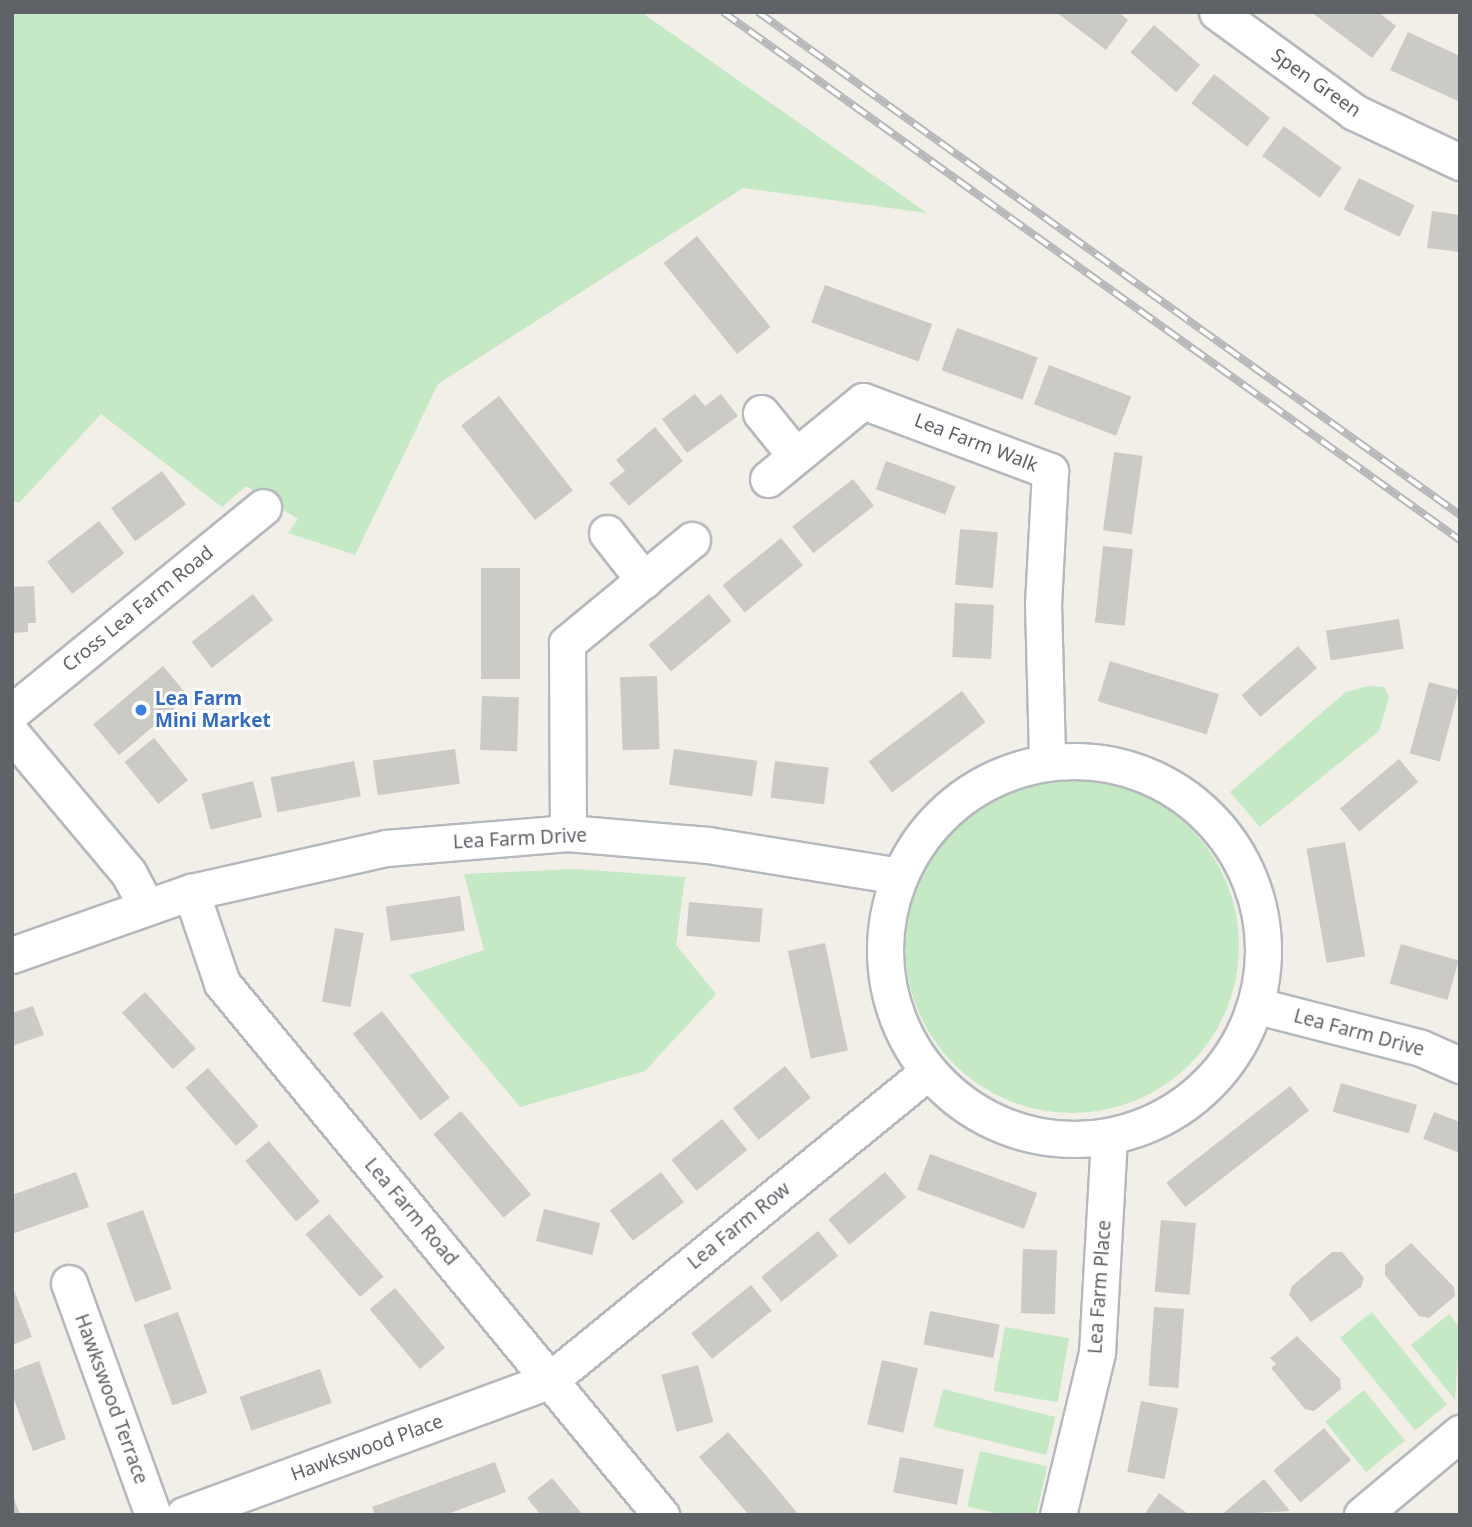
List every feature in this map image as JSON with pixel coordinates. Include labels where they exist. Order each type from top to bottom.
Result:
[{"type":"street","name":"Spen Green","points":[[1217,12],[1354,112],[1460,162]]},
{"type":"street","name":"Lea Farm Walk","points":[[768,479],[863,401],[1050,471],[1043,603],[1047,761]]},
{"type":"street","points":[[761,413],[796,456]]},
{"type":"street","name":"Cross Lea Farm Road","points":[[12,712],[263,507]]},
{"type":"street","points":[[607,533],[644,580]]},
{"type":"street","points":[[568,833],[567,643],[692,540]]},
{"type":"street","points":[[12,734],[128,872],[146,906]]},
{"type":"street","points":[[1047,761],[1123,765],[1192,799],[1242,857],[1265,929],[1258,1006],[1226,1068],[1174,1113],[1109,1138],[1030,1134],[979,1115],[928,1072],[900,1028],[886,978],[885,926],[899,876],[923,834],[958,800],[1000,775],[1047,761]]},
{"type":"street","name":"Lea Farm Drive","points":[[12,955],[191,892],[386,848],[568,833],[708,845],[899,876]]},
{"type":"street","name":"Lea Farm Road","points":[[191,892],[222,983],[661,1515]]},
{"type":"street","name":"Lea Farm Drive","points":[[1258,1006],[1421,1048],[1460,1065]]},
{"type":"street","name":"Lea Farm Row","points":[[550,1380],[928,1072]]},
{"type":"street","name":"Lea Farm Place","points":[[1058,1515],[1097,1352],[1109,1138]]},
{"type":"street","name":"Hawkswood Terrace","points":[[69,1283],[153,1515]]},
{"type":"street","name":"Hawkswood Place","points":[[184,1515],[550,1380]]},
{"type":"street","points":[[1362,1515],[1460,1433]]},
{"type":"green space","points":[[12,12],[641,12],[927,213],[743,188],[438,384],[355,555],[288,533],[298,519],[246,486],[222,507],[101,414],[19,503],[12,500]]},
{"type":"green space","points":[[1368,686],[1384,687],[1389,697],[1379,731],[1260,827],[1230,792],[1346,692]]},
{"type":"green space","points":[[1072,779],[1105,782],[1136,792],[1165,807],[1190,828],[1211,853],[1226,882],[1236,913],[1239,946],[1236,979],[1226,1010],[1211,1039],[1190,1064],[1165,1085],[1136,1100],[1105,1110],[1072,1113],[1039,1110],[1008,1100],[979,1085],[954,1064],[933,1039],[918,1010],[908,979],[905,946],[908,913],[918,882],[933,853],[954,828],[979,807],[1008,792],[1039,782]]},
{"type":"green space","points":[[577,869],[685,877],[676,945],[716,994],[645,1071],[520,1107],[409,975],[484,950],[464,874]]},
{"type":"green space","points":[[1372,1312],[1447,1404],[1415,1430],[1340,1338]]},
{"type":"green space","points":[[1449,1314],[1460,1328],[1455,1400],[1411,1345]]},
{"type":"green space","points":[[1005,1327],[1069,1338],[1058,1402],[994,1391]]},
{"type":"green space","points":[[943,1389],[1056,1417],[1046,1455],[934,1427]]},
{"type":"green space","points":[[1364,1390],[1405,1441],[1366,1472],[1325,1421]]},
{"type":"green space","points":[[980,1451],[1047,1467],[1036,1515],[1004,1515],[967,1507]]},
{"type":"building","points":[[1056,12],[1118,12],[1128,20],[1106,50]]},
{"type":"building","points":[[1311,12],[1378,12],[1396,26],[1372,58]]},
{"type":"building","points":[[1154,25],[1200,65],[1176,92],[1130,52]]},
{"type":"building","points":[[1408,32],[1460,56],[1460,102],[1390,70]]},
{"type":"building","points":[[1214,74],[1270,118],[1247,147],[1191,103]]},
{"type":"building","points":[[1284,126],[1341,168],[1320,198],[1262,156]]},
{"type":"building","points":[[1359,178],[1415,205],[1399,237],[1344,209]]},
{"type":"building","points":[[1432,211],[1460,215],[1460,252],[1427,248]]},
{"type":"building","points":[[697,236],[771,327],[737,354],[664,263]]},
{"type":"building","points":[[825,285],[932,324],[918,362],[811,323]]},
{"type":"building","points":[[957,328],[1038,357],[1022,400],[942,370]]},
{"type":"building","points":[[1049,365],[1131,397],[1116,436],[1034,404]]},
{"type":"building","points":[[695,394],[705,406],[721,394],[738,416],[687,453],[662,419]]},
{"type":"building","points":[[499,396],[573,491],[535,520],[461,426]]},
{"type":"building","points":[[655,427],[683,461],[629,506],[609,483],[625,471],[616,460]]},
{"type":"building","points":[[1114,452],[1143,456],[1132,534],[1103,530]]},
{"type":"building","points":[[886,461],[956,486],[945,515],[876,489]]},
{"type":"building","points":[[162,471],[186,504],[135,541],[111,508]]},
{"type":"building","points":[[853,479],[874,506],[813,553],[792,526]]},
{"type":"building","points":[[99,521],[124,553],[72,594],[47,562]]},
{"type":"building","points":[[960,529],[998,532],[993,588],[955,585]]},
{"type":"building","points":[[781,538],[803,565],[745,612],[723,585]]},
{"type":"building","points":[[1103,546],[1133,549],[1125,626],[1095,623]]},
{"type":"building","points":[[481,568],[520,568],[520,679],[481,679]]},
{"type":"building","points":[[34,586],[36,623],[28,623],[28,632],[12,633],[12,587]]},
{"type":"building","points":[[253,594],[273,620],[212,668],[192,642]]},
{"type":"building","points":[[709,594],[731,621],[671,672],[648,645]]},
{"type":"building","points":[[955,603],[994,605],[991,659],[952,657]]},
{"type":"building","points":[[1399,619],[1404,649],[1331,660],[1326,631]]},
{"type":"building","points":[[1298,646],[1317,668],[1260,717],[1241,695]]},
{"type":"building","points":[[1110,661],[1219,694],[1207,734],[1098,701]]},
{"type":"building","name":"Lea Farm Mini Market","points":[[163,666],[189,697],[119,755],[93,724]]},
{"type":"building","points":[[657,676],[660,749],[623,750],[620,677]]},
{"type":"building","points":[[1429,682],[1459,690],[1440,762],[1410,753]]},
{"type":"building","points":[[962,691],[985,722],[892,793],[869,761]]},
{"type":"building","points":[[482,696],[519,697],[517,751],[480,750]]},
{"type":"building","points":[[154,738],[188,780],[158,804],[124,762]]},
{"type":"building","points":[[455,749],[460,784],[378,795],[373,761]]},
{"type":"building","points":[[674,749],[757,761],[752,796],[669,785]]},
{"type":"building","points":[[1399,759],[1418,782],[1359,831],[1340,808]]},
{"type":"building","points":[[354,761],[361,796],[277,813],[271,777]]},
{"type":"building","points":[[775,761],[829,768],[824,804],[770,798]]},
{"type":"building","points":[[253,781],[262,817],[211,830],[202,794]]},
{"type":"building","points":[[1345,842],[1365,956],[1327,963],[1307,849]]},
{"type":"building","points":[[460,896],[465,931],[391,941],[386,906]]},
{"type":"building","points":[[689,902],[763,908],[760,942],[686,936]]},
{"type":"building","points":[[335,928],[364,933],[351,1007],[322,1002]]},
{"type":"building","points":[[825,943],[848,1051],[811,1058],[788,951]]},
{"type":"building","points":[[1401,944],[1459,961],[1447,1000],[1390,983]]},
{"type":"building","points":[[145,992],[196,1048],[173,1069],[122,1013]]},
{"type":"building","points":[[33,1006],[44,1035],[12,1046],[12,1013]]},
{"type":"building","points":[[382,1011],[450,1098],[421,1120],[353,1034]]},
{"type":"building","points":[[785,1066],[811,1098],[759,1140],[733,1108]]},
{"type":"building","points":[[208,1068],[259,1126],[236,1146],[185,1088]]},
{"type":"building","points":[[1341,1083],[1417,1105],[1409,1134],[1333,1112]]},
{"type":"building","points":[[1290,1086],[1309,1110],[1185,1207],[1166,1183]]},
{"type":"building","points":[[461,1111],[531,1194],[503,1218],[433,1134]]},
{"type":"building","points":[[1434,1112],[1460,1122],[1460,1153],[1423,1139]]},
{"type":"building","points":[[722,1119],[747,1150],[697,1191],[671,1160]]},
{"type":"building","points":[[269,1141],[320,1202],[296,1221],[245,1161]]},
{"type":"building","points":[[930,1154],[1037,1193],[1024,1229],[917,1190]]},
{"type":"building","points":[[76,1172],[89,1207],[12,1234],[12,1195]]},
{"type":"building","points":[[661,1172],[684,1202],[633,1241],[610,1211]]},
{"type":"building","points":[[885,1172],[906,1197],[850,1245],[828,1220]]},
{"type":"building","points":[[544,1209],[600,1223],[592,1255],[536,1241]]},
{"type":"building","points":[[143,1210],[172,1289],[135,1302],[106,1223]]},
{"type":"building","points":[[329,1214],[383,1277],[360,1297],[306,1234]]},
{"type":"building","points":[[1161,1220],[1196,1223],[1190,1295],[1155,1292]]},
{"type":"building","points":[[818,1231],[838,1256],[781,1302],[761,1277]]},
{"type":"building","points":[[1411,1243],[1454,1287],[1455,1296],[1429,1318],[1419,1316],[1385,1275],[1385,1265]]},
{"type":"building","points":[[1023,1249],[1057,1250],[1055,1314],[1021,1313]]},
{"type":"building","points":[[1332,1252],[1342,1252],[1364,1278],[1361,1287],[1311,1322],[1289,1295],[1292,1286]]},
{"type":"building","points":[[12,1285],[32,1337],[12,1345]]},
{"type":"building","points":[[751,1285],[772,1311],[712,1359],[691,1333]]},
{"type":"building","points":[[395,1288],[445,1348],[420,1369],[370,1309]]},
{"type":"building","points":[[1154,1307],[1184,1309],[1178,1388],[1148,1386]]},
{"type":"building","points":[[930,1311],[1000,1325],[993,1358],[924,1344]]},
{"type":"building","points":[[178,1312],[207,1393],[173,1405],[143,1325]]},
{"type":"building","points":[[1297,1336],[1340,1379],[1341,1389],[1314,1411],[1305,1409],[1271,1368],[1276,1364],[1270,1358]]},
{"type":"building","points":[[882,1360],[918,1368],[903,1433],[867,1424]]},
{"type":"building","points":[[39,1361],[66,1439],[33,1451],[12,1394],[12,1371]]},
{"type":"building","points":[[698,1365],[713,1422],[677,1432],[661,1375]]},
{"type":"building","points":[[320,1369],[332,1403],[251,1431],[240,1397]]},
{"type":"building","points":[[1141,1401],[1178,1408],[1165,1479],[1127,1472]]},
{"type":"building","points":[[1324,1428],[1351,1460],[1300,1503],[1273,1470]]},
{"type":"building","points":[[728,1432],[799,1515],[749,1515],[699,1457]]},
{"type":"building","points":[[900,1457],[964,1469],[957,1505],[893,1492]]},
{"type":"building","points":[[495,1462],[506,1492],[445,1515],[375,1515],[372,1507]]},
{"type":"building","points":[[552,1478],[583,1515],[541,1515],[527,1498]]},
{"type":"building","points":[[1264,1479],[1290,1511],[1221,1515],[1240,1499]]},
{"type":"building","points":[[1159,1493],[1184,1511],[1190,1515],[1144,1515]]},
{"type":"building","points":[[13,1495],[20,1515],[12,1515]]},
{"type":"railway","points":[[723,12],[1460,540]]},
{"type":"railway","points":[[758,12],[1460,515]]},
{"type":"place","name":"Lea Farm Mini Market","points":[[141,710]]}]
